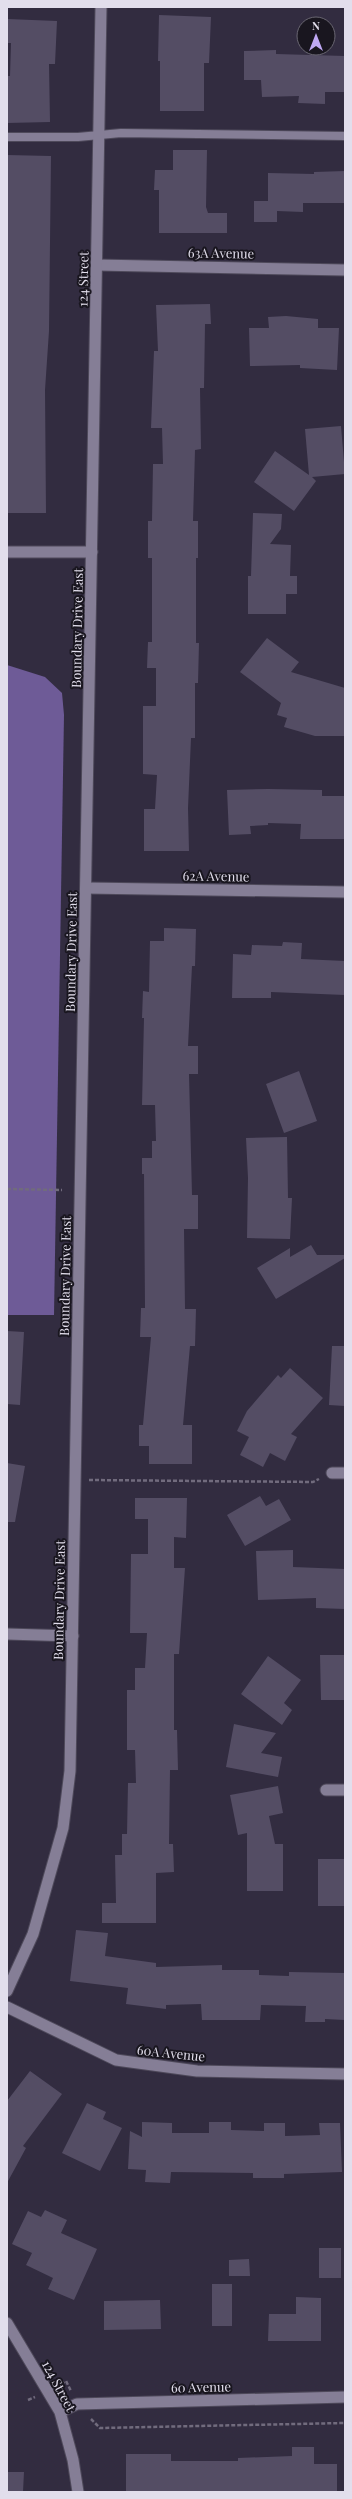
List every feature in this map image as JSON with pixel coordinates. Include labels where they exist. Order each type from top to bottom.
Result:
[{"type":"street","name":"124 Street","points":[[92,552],[101,7]]},
{"type":"street","name":"63A Avenue","points":[[97,265],[345,270]]},
{"type":"street","points":[[7,552],[92,552]]},
{"type":"street","name":"Boundary Drive East","points":[[7,1991],[33,1934],[63,1828],[70,1770],[74,1480],[92,552]]},
{"type":"street","name":"62A Avenue","points":[[86,888],[345,892]]},
{"type":"street","points":[[332,1473],[345,1473]]},
{"type":"street","points":[[7,1634],[73,1636]]},
{"type":"street","points":[[326,1790],[345,1790]]},
{"type":"street","name":"60A Avenue","points":[[7,2007],[116,2060],[197,2071],[345,2074]]},
{"type":"street","name":"124 Street","points":[[7,2323],[60,2412],[73,2460],[78,2492]]},
{"type":"street","name":"60 Avenue","points":[[60,2412],[77,2404],[345,2398]]},
{"type":"lane","points":[[7,138],[121,133],[345,136]]},
{"type":"path","points":[[7,1189],[62,1190]]},
{"type":"path","points":[[74,1480],[313,1482],[332,1473]]},
{"type":"path","points":[[100,2428],[345,2423]]},
{"type":"shaded area","points":[[7,665],[45,677],[62,693],[64,715],[54,1315],[7,1315]]},
{"type":"building","points":[[159,15],[211,17],[209,63],[204,63],[204,111],[160,111],[160,61],[158,61]]},
{"type":"building","points":[[7,19],[57,21],[55,64],[49,64],[50,122],[7,123],[7,76],[10,76],[11,43],[7,43]]},
{"type":"building","points":[[276,50],[276,54],[296,55],[296,56],[345,56],[345,92],[325,92],[325,104],[298,103],[299,96],[262,97],[261,80],[244,80],[244,51]]},
{"type":"building","points":[[173,150],[207,150],[206,207],[208,213],[227,213],[227,233],[159,233],[159,190],[154,190],[155,170],[173,170]]},
{"type":"building","points":[[7,155],[51,156],[49,331],[45,390],[46,513],[7,513]]},
{"type":"building","points":[[345,171],[345,203],[303,203],[303,212],[277,211],[277,222],[254,222],[254,201],[268,201],[268,173],[314,174],[314,172]]},
{"type":"building","points":[[210,304],[211,324],[205,324],[204,388],[200,388],[201,449],[195,450],[193,521],[198,521],[198,558],[196,558],[196,643],[199,643],[198,683],[195,683],[195,738],[191,738],[188,808],[189,851],[144,851],[144,809],[155,809],[157,775],[143,774],[143,706],[156,706],[156,668],[147,668],[148,642],[152,642],[152,558],[148,558],[148,521],[152,521],[153,464],[163,464],[162,428],[151,428],[154,351],[158,351],[156,305]]},
{"type":"building","points":[[286,316],[318,319],[318,328],[339,328],[337,370],[300,368],[300,365],[250,366],[249,328],[269,328],[268,317]]},
{"type":"building","points":[[341,426],[345,474],[312,477],[316,481],[294,511],[254,482],[275,451],[309,475],[305,429]]},
{"type":"building","points":[[253,513],[282,514],[281,529],[270,544],[291,545],[290,576],[297,576],[297,594],[286,594],[286,614],[248,614],[248,576],[251,576]]},
{"type":"building","points":[[267,638],[299,662],[291,672],[345,688],[345,736],[315,736],[284,727],[287,718],[277,715],[281,703],[240,672]]},
{"type":"building","points":[[227,790],[322,790],[322,796],[345,796],[345,839],[300,839],[301,824],[268,823],[268,825],[250,826],[251,834],[229,835]]},
{"type":"building","points":[[164,928],[196,929],[195,966],[192,966],[188,1046],[198,1046],[198,1074],[189,1074],[192,1195],[198,1195],[198,1229],[184,1229],[185,1309],[196,1309],[195,1346],[190,1346],[183,1425],[192,1425],[192,1464],[149,1464],[149,1446],[139,1446],[139,1425],[143,1425],[151,1337],[140,1337],[141,1308],[145,1308],[144,1174],[142,1174],[142,1158],[152,1158],[152,1141],[156,1141],[155,1105],[142,1105],[144,1018],[142,1018],[143,991],[149,992],[150,941],[164,941]]},
{"type":"building","points":[[283,942],[302,943],[301,959],[345,961],[345,995],[271,992],[271,998],[232,998],[233,954],[251,955],[252,945],[282,946]]},
{"type":"building","points":[[299,1071],[317,1121],[284,1133],[266,1084]]},
{"type":"building","points":[[287,1137],[288,1198],[292,1198],[290,1239],[247,1238],[248,1178],[246,1138]]},
{"type":"building","points":[[311,1245],[317,1255],[345,1255],[345,1258],[276,1299],[257,1268],[290,1248],[290,1257]]},
{"type":"building","points":[[7,1331],[24,1332],[20,1405],[7,1404]]},
{"type":"building","points":[[332,1346],[345,1346],[345,1406],[329,1405]]},
{"type":"building","points":[[290,1368],[323,1398],[291,1434],[297,1437],[285,1461],[270,1453],[263,1467],[240,1455],[249,1437],[237,1431],[247,1411],[278,1375],[281,1378]]},
{"type":"building","points":[[7,1463],[25,1466],[15,1522],[7,1522]]},
{"type":"building","points":[[260,1496],[266,1506],[279,1499],[291,1520],[245,1546],[227,1515]]},
{"type":"building","points":[[135,1498],[187,1498],[186,1538],[174,1537],[174,1568],[185,1568],[179,1654],[174,1654],[174,1730],[177,1730],[178,1770],[170,1770],[169,1844],[173,1844],[174,1872],[156,1873],[156,1923],[102,1923],[102,1903],[116,1903],[115,1855],[122,1855],[122,1834],[127,1834],[128,1783],[136,1783],[135,1750],[127,1750],[127,1690],[135,1690],[135,1668],[145,1668],[147,1633],[130,1633],[131,1554],[148,1554],[148,1519],[135,1519]]},
{"type":"building","points":[[293,1550],[293,1567],[345,1569],[345,1609],[316,1608],[316,1598],[258,1600],[256,1551]]},
{"type":"building","points":[[320,1655],[345,1655],[345,1700],[321,1700]]},
{"type":"building","points":[[268,1656],[301,1680],[284,1703],[292,1710],[282,1725],[241,1694]]},
{"type":"building","points":[[234,1724],[276,1733],[261,1753],[282,1757],[278,1777],[226,1767]]},
{"type":"building","points":[[278,1786],[283,1813],[269,1816],[275,1844],[283,1844],[283,1891],[247,1891],[247,1833],[238,1835],[230,1795]]},
{"type":"building","points":[[318,1859],[345,1859],[345,1906],[318,1906]]},
{"type":"building","points":[[76,1930],[108,1933],[105,1956],[156,1963],[156,1967],[222,1965],[222,1970],[259,1970],[259,1975],[289,1976],[289,1972],[345,1973],[345,2020],[325,2019],[325,2022],[305,2022],[306,2006],[261,2005],[260,2020],[202,2020],[201,2004],[166,2005],[166,2009],[126,2004],[128,1988],[70,1981]]},
{"type":"building","points":[[30,2071],[62,2094],[23,2146],[26,2148],[7,2183],[7,2101]]},
{"type":"building","points":[[87,2103],[106,2112],[103,2119],[122,2128],[100,2171],[62,2153]]},
{"type":"building","points":[[142,2122],[172,2123],[172,2133],[209,2133],[209,2122],[231,2122],[231,2130],[264,2131],[264,2123],[285,2123],[285,2136],[320,2135],[319,2123],[340,2123],[342,2172],[284,2174],[284,2178],[253,2178],[253,2173],[171,2172],[170,2183],[145,2182],[146,2170],[128,2169],[130,2131],[142,2137]]},
{"type":"building","points":[[45,2210],[67,2220],[61,2233],[97,2249],[74,2300],[48,2289],[53,2278],[26,2265],[32,2253],[12,2244],[28,2211],[41,2217]]},
{"type":"building","points":[[319,2248],[341,2248],[341,2278],[319,2278]]},
{"type":"building","points":[[249,2259],[250,2276],[229,2276],[229,2260]]},
{"type":"building","points":[[212,2284],[232,2284],[232,2326],[212,2326]]},
{"type":"building","points":[[296,2297],[321,2298],[321,2341],[268,2341],[269,2314],[296,2314]]},
{"type":"building","points":[[160,2300],[161,2329],[104,2330],[104,2301]]},
{"type":"building","points":[[292,2447],[314,2447],[314,2464],[337,2464],[337,2492],[126,2492],[126,2454],[171,2454],[171,2461],[238,2461],[238,2458],[292,2456]]},
{"type":"building","points":[[7,2472],[24,2472],[23,2492],[7,2492]]}]
